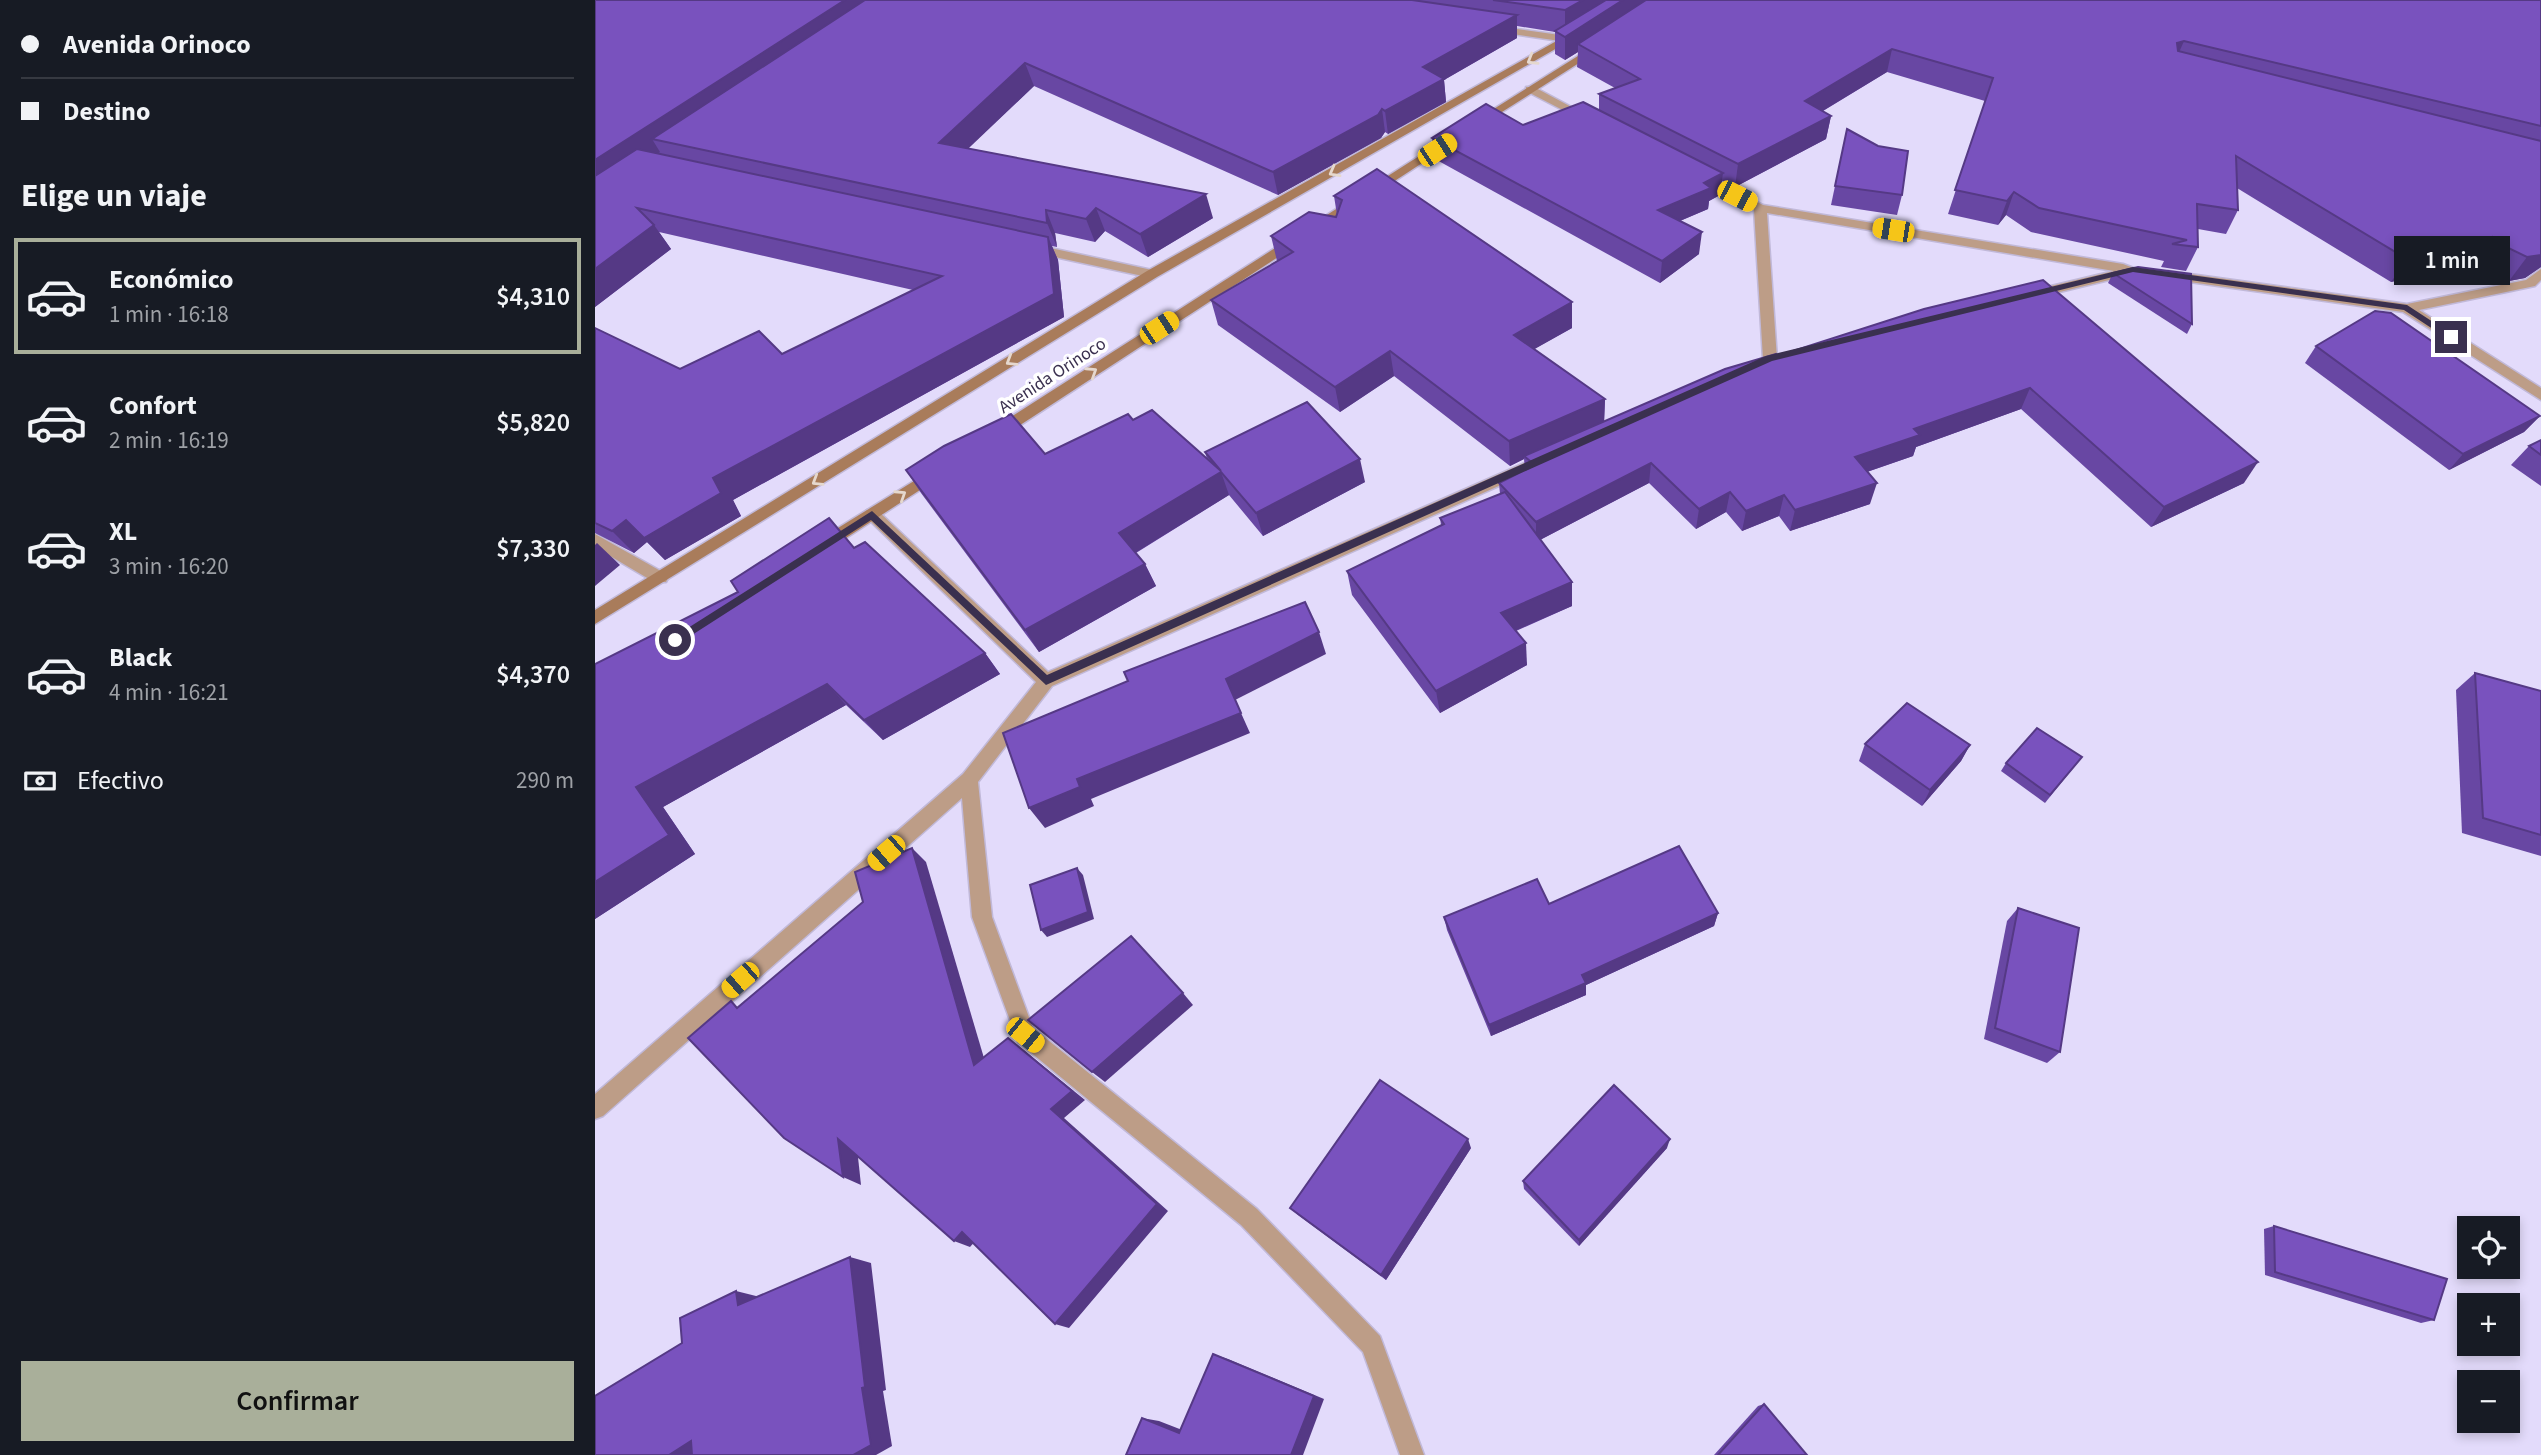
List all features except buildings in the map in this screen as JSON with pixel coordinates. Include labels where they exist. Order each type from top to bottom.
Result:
[{"type":"main road","name":"Avenida Orinoco","points":[[595,618],[1152,274],[1589,26]]},
{"type":"main road","name":"Avenida Orinoco","points":[[986,440],[1612,37]]},
{"type":"main road","points":[[816,550],[952,463]]},
{"type":"street","points":[[1486,28],[1567,39]]},
{"type":"street","points":[[1530,89],[1603,127]]},
{"type":"street","points":[[1688,170],[1760,208],[2147,272],[2407,308],[2530,283],[2541,273]]},
{"type":"street","points":[[1760,208],[1770,359]]},
{"type":"street","points":[[1017,245],[1152,274]]},
{"type":"street","points":[[2012,299],[2147,272]]},
{"type":"street","points":[[2407,308],[2541,396]]},
{"type":"street","points":[[595,1108],[969,780],[1046,681],[1554,455]]},
{"type":"street","points":[[872,514],[1046,681]]},
{"type":"street","points":[[595,540],[660,578]]},
{"type":"street","points":[[969,780],[982,917],[1025,1035],[1249,1217],[1372,1343],[1412,1455]]},
{"type":"route","points":[[675,640],[872,514],[1046,681],[1770,359],[2133,270],[2407,308],[2451,337]]}]
